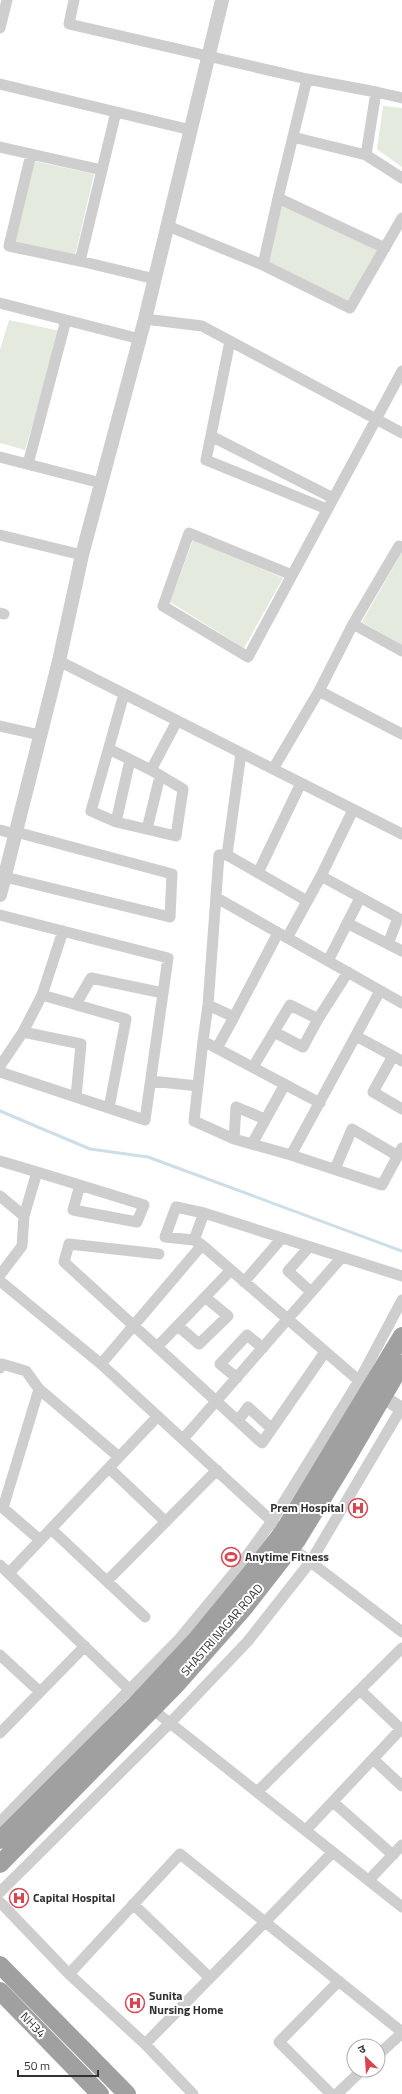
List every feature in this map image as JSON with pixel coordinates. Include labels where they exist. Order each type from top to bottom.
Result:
[{"type":"highway","points":[[371,1389],[402,1336]]},
{"type":"highway","name":"SHASTRI NAGAR ROAD","points":[[0,1864],[140,1699],[218,1637],[371,1389],[402,1364]]},
{"type":"highway","points":[[0,1840],[140,1699]]},
{"type":"highway","name":"NH34","points":[[0,1965],[127,2094]]},
{"type":"highway","name":"NH34","points":[[0,1991],[97,2090]]},
{"type":"highway","points":[[37,2029],[50,2016]]},
{"type":"highway","points":[[97,2090],[106,2073]]},
{"type":"street","points":[[0,28],[7,0]]},
{"type":"street","points":[[74,0],[69,24],[307,79],[402,98]]},
{"type":"street","points":[[0,895],[59,661],[82,555],[146,319],[222,0]]},
{"type":"street","points":[[263,266],[307,79]]},
{"type":"street","points":[[0,84],[191,130]]},
{"type":"street","points":[[366,155],[376,92]]},
{"type":"street","points":[[80,262],[116,112]]},
{"type":"street","points":[[293,137],[366,155],[402,178]]},
{"type":"street","points":[[0,147],[102,170]]},
{"type":"street","points":[[30,154],[9,246],[155,279]]},
{"type":"street","points":[[278,198],[385,248]]},
{"type":"street","points":[[168,226],[263,266],[350,308],[402,218]]},
{"type":"street","points":[[0,303],[140,339]]},
{"type":"street","points":[[146,319],[202,326],[402,433]]},
{"type":"street","points":[[28,464],[66,320]]},
{"type":"street","points":[[230,341],[206,460],[327,509]]},
{"type":"street","points":[[292,575],[189,533],[163,606],[248,657],[292,575],[327,509],[332,498],[375,418],[402,371]]},
{"type":"street","points":[[211,436],[332,498]]},
{"type":"street","points":[[0,457],[101,483]]},
{"type":"street","points":[[0,535],[82,555]]},
{"type":"street","points":[[273,769],[319,691],[353,624],[401,545]]},
{"type":"street","points":[[353,624],[402,651]]},
{"type":"street","points":[[59,661],[402,834]]},
{"type":"street","points":[[319,691],[402,734]]},
{"type":"street","points":[[109,749],[183,789],[176,836],[116,822],[91,811],[124,694]]},
{"type":"street","points":[[147,829],[155,773],[177,721]]},
{"type":"street","points":[[0,726],[40,735]]},
{"type":"street","points":[[227,855],[241,753]]},
{"type":"street","points":[[116,822],[130,760]]},
{"type":"street","points":[[258,873],[301,783]]},
{"type":"street","points":[[218,1048],[234,1017],[282,935],[307,901],[321,876],[353,810]]},
{"type":"street","points":[[0,830],[172,874],[170,917],[5,877]]},
{"type":"street","points":[[307,901],[227,855],[219,855],[208,1006],[194,1121],[234,1139],[291,1155],[382,1185],[400,1152],[352,1129],[335,1169]]},
{"type":"street","points":[[321,876],[398,918],[388,944]]},
{"type":"street","points":[[217,898],[402,1003]]},
{"type":"street","points":[[328,961],[360,898]]},
{"type":"street","points":[[0,915],[168,958],[145,1120],[0,1072]]},
{"type":"street","points":[[347,923],[402,951]]},
{"type":"street","points":[[0,1066],[23,1032],[42,994],[63,931]]},
{"type":"street","points":[[274,1032],[303,1047],[318,1019],[348,972]]},
{"type":"street","points":[[76,1004],[91,978],[163,993]]},
{"type":"street","points":[[291,1155],[380,990]]},
{"type":"street","points":[[42,994],[126,1019],[109,1108]]},
{"type":"street","points":[[253,1067],[290,1005],[318,1019]]},
{"type":"street","points":[[208,1006],[234,1017]]},
{"type":"street","points":[[23,1032],[81,1044],[76,1097]]},
{"type":"street","points":[[356,1036],[397,1058],[373,1092],[402,1109]]},
{"type":"street","points":[[203,1041],[320,1103]]},
{"type":"street","points":[[151,1081],[198,1086]]},
{"type":"street","points":[[252,1144],[285,1084]]},
{"type":"street","points":[[234,1139],[236,1107],[265,1119]]},
{"type":"street","points":[[0,1161],[144,1204],[137,1222],[73,1210],[80,1185]]},
{"type":"street","points":[[0,1275],[22,1246],[24,1216],[37,1172]]},
{"type":"street","points":[[0,1196],[24,1216]]},
{"type":"street","points":[[0,1892],[170,1723],[248,1640],[311,1560],[402,1408],[371,1389],[325,1352],[198,1242],[165,1237],[176,1206],[204,1213],[402,1276]]},
{"type":"street","points":[[101,1364],[134,1325],[198,1242],[204,1213]]},
{"type":"street","points":[[244,1282],[282,1238]]},
{"type":"street","points":[[159,1254],[69,1244],[64,1262],[262,1443],[325,1352]]},
{"type":"street","points":[[309,1247],[288,1271],[311,1292]]},
{"type":"street","points":[[183,1440],[342,1257]]},
{"type":"street","points":[[157,1347],[231,1270]]},
{"type":"street","points":[[0,1281],[101,1364],[217,1470],[311,1560],[402,1632]]},
{"type":"street","points":[[178,1326],[199,1344],[228,1316],[205,1297]]},
{"type":"street","points":[[0,1822],[140,1699],[180,1638],[238,1568],[282,1533],[371,1389],[402,1300]]},
{"type":"street","points":[[237,1378],[220,1364],[247,1335],[263,1348]]},
{"type":"street","points":[[0,1368],[2,1364],[26,1371],[39,1389],[119,1457]]},
{"type":"street","points":[[39,1389],[3,1508],[40,1540]]},
{"type":"street","points":[[238,1421],[248,1407],[272,1429]]},
{"type":"street","points":[[9,1574],[158,1416]]},
{"type":"street","points":[[109,1468],[166,1522]]},
{"type":"street","points":[[107,1581],[217,1470]]},
{"type":"street","points":[[51,1529],[145,1617]]},
{"type":"street","points":[[0,1565],[140,1699],[402,1907]]},
{"type":"street","points":[[0,1733],[84,1646]]},
{"type":"street","points":[[257,1792],[402,1648]]},
{"type":"street","points":[[0,1655],[40,1692]]},
{"type":"street","points":[[306,1830],[402,1729],[360,1690]]},
{"type":"street","points":[[373,1760],[402,1786]]},
{"type":"street","points":[[333,1802],[393,1855]]},
{"type":"street","points":[[368,1880],[402,1845]]},
{"type":"street","points":[[146,2044],[333,1852]]},
{"type":"street","points":[[68,1974],[180,1854],[402,2032],[386,2047]]},
{"type":"street","points":[[0,1902],[68,1974],[146,2044],[193,2094]]},
{"type":"street","points":[[133,1904],[210,1978]]},
{"type":"street","points":[[331,2094],[279,2042],[339,1981]]},
{"type":"street","points":[[337,2094],[354,2078]]},
{"type":"shaded area","points":[[383,106],[402,108],[402,167],[377,149]]},
{"type":"shaded area","points":[[34,161],[94,174],[75,256],[14,243]]},
{"type":"shaded area","points":[[282,205],[379,250],[347,302],[267,263]]},
{"type":"shaded area","points":[[9,320],[60,331],[25,450],[0,443],[0,350]]},
{"type":"shaded area","points":[[193,540],[283,578],[244,648],[170,602]]},
{"type":"shaded area","points":[[402,552],[402,645],[362,622]]},
{"type":"waterway","points":[[0,1111],[90,1149],[148,1157],[402,1251]]},
{"type":"place","name":"Prem Hospital","points":[[358,1508]]},
{"type":"place","name":"Anytime Fitness","points":[[231,1557]]},
{"type":"place","name":"Capital Hospital","points":[[19,1898]]},
{"type":"place","name":"Sunita Nursing Home","points":[[135,2003]]}]
